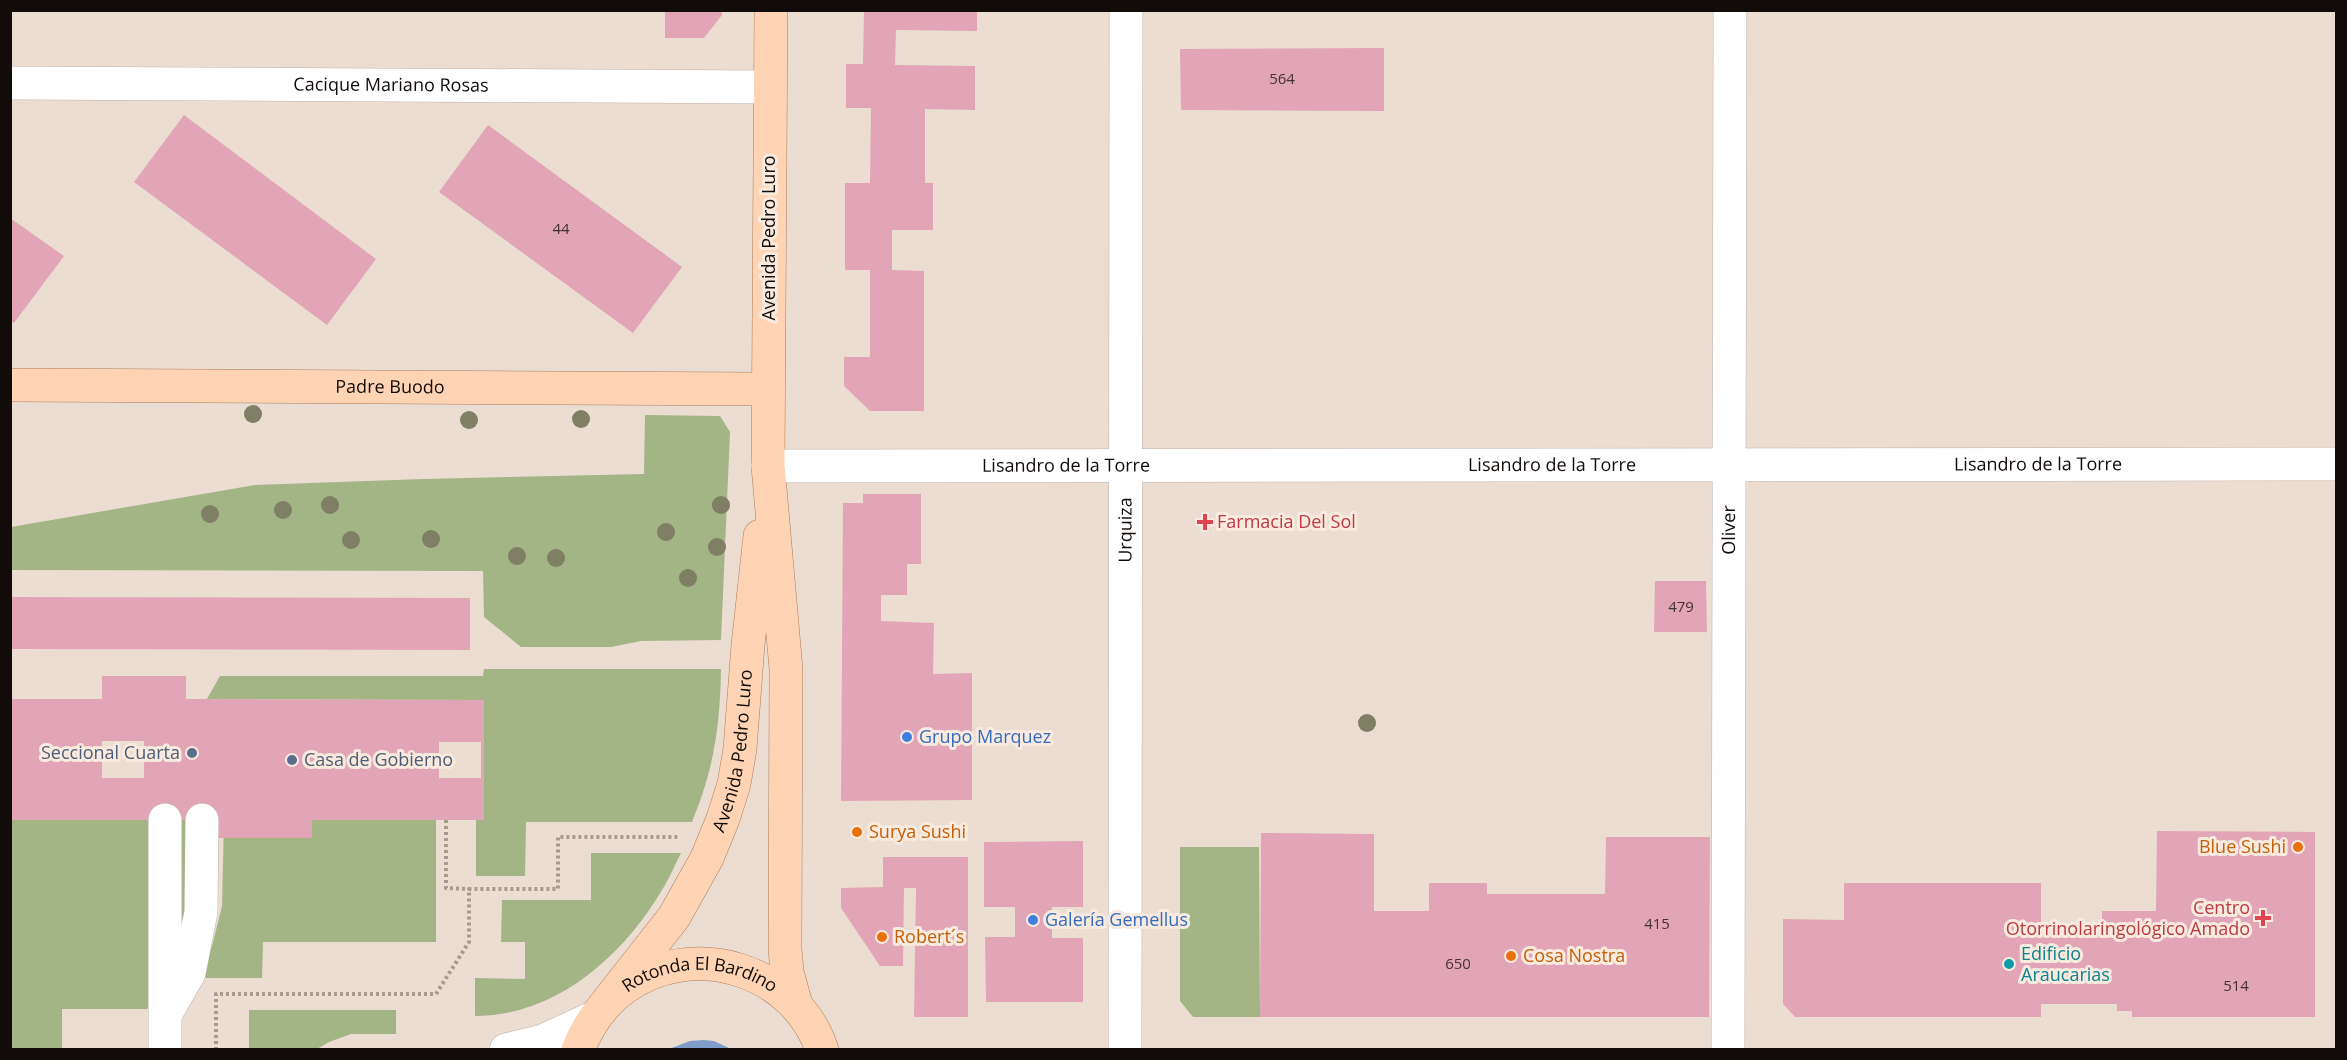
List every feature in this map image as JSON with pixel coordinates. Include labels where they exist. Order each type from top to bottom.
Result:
[{"type":"main road","name":"Avenida Pedro Luro","points":[[771,10],[768,466],[786,669],[785,949],[790,984],[809,1025]]},
{"type":"main road","name":"Padre Buodo","points":[[10,385],[768,389]]},
{"type":"main road","name":"Avenida Pedro Luro","points":[[602,1009],[669,924],[688,895],[718,834],[729,802],[740,749],[748,645],[768,466]]},
{"type":"main road","name":"Rotonda El Bardino","points":[[578,1050],[602,1009],[642,977],[681,964],[702,963],[723,965],[762,978],[780,990],[809,1025],[844,1050]]},
{"type":"street","name":"Urquiza","points":[[1125,1050],[1126,10]]},
{"type":"street","name":"Oliver","points":[[1728,1050],[1730,10]]},
{"type":"street","name":"Cacique Mariano Rosas","points":[[10,83],[770,87]]},
{"type":"street","name":"Lisandro de la Torre","points":[[768,466],[2337,464]]},
{"type":"street","points":[[165,820],[165,1050]]},
{"type":"street","points":[[165,1015],[189,973],[201,912],[202,820]]},
{"type":"street","points":[[506,1050],[543,1041],[602,1009]]},
{"type":"path","points":[[446,820],[446,888],[558,889],[558,837],[686,837]]},
{"type":"path","points":[[216,1050],[216,994],[436,994],[469,942],[469,889]]},
{"type":"green space","points":[[645,415],[720,416],[730,432],[721,640],[641,641],[611,647],[521,647],[484,617],[483,571],[11,570],[11,527],[255,485],[644,474]]},
{"type":"green space","points":[[484,669],[721,669],[719,710],[711,765],[692,822],[526,822],[525,876],[476,876],[476,820],[484,820],[483,700],[207,699],[220,676],[483,676]]},
{"type":"green space","points":[[11,820],[186,820],[187,906],[173,978],[147,1009],[62,1009],[62,1049],[11,1050]]},
{"type":"green space","points":[[224,820],[436,820],[436,942],[263,942],[262,978],[199,978],[212,946],[222,906]]},
{"type":"green space","points":[[1180,847],[1259,847],[1260,1017],[1193,1017],[1180,1001]]},
{"type":"green space","points":[[591,853],[681,853],[665,886],[628,938],[584,978],[559,994],[533,1006],[505,1013],[475,1016],[475,978],[525,979],[525,942],[501,942],[502,900],[591,900]]},
{"type":"green space","points":[[249,1010],[396,1010],[396,1034],[351,1034],[317,1049],[249,1049]]},
{"type":"water","points":[[690,1041],[714,1041],[731,1049],[669,1049]]},
{"type":"building","points":[[665,10],[722,10],[722,15],[704,38],[665,38]]},
{"type":"building","points":[[864,10],[977,10],[977,31],[896,30],[895,65],[975,66],[975,110],[925,109],[925,183],[933,183],[933,230],[892,230],[892,270],[924,271],[924,411],[870,411],[844,386],[844,357],[870,357],[870,270],[845,270],[845,183],[870,183],[871,108],[846,108],[846,64],[863,64]]},
{"type":"building","points":[[1384,48],[1384,111],[1181,110],[1180,49]]},
{"type":"building","points":[[184,115],[376,259],[327,325],[134,182]]},
{"type":"building","points":[[488,125],[682,267],[633,333],[439,192]]},
{"type":"building","points":[[10,218],[64,256],[14,323],[10,320]]},
{"type":"building","points":[[863,494],[921,494],[921,564],[907,564],[907,595],[881,595],[881,621],[934,623],[933,674],[972,673],[972,800],[841,801],[843,503],[863,503]]},
{"type":"building","points":[[1655,581],[1706,581],[1707,632],[1654,632]]},
{"type":"building","points":[[10,597],[470,598],[470,650],[10,649]]},
{"type":"building","name":"Casa de Gobierno","points":[[102,676],[186,676],[186,699],[484,700],[484,820],[312,820],[312,838],[186,838],[186,820],[10,820],[10,699],[102,699]],"holes":[[[102,741],[144,741],[144,778],[102,778]],[[439,742],[481,742],[481,778],[439,778]]]},
{"type":"building","points":[[2157,831],[2315,832],[2315,1017],[2132,1017],[2132,1011],[2117,1011],[2117,1004],[2041,1004],[2041,1017],[1795,1017],[1783,1004],[1783,919],[1844,920],[1844,883],[2041,883],[2041,925],[2102,925],[2102,911],[2156,911]]},
{"type":"building","points":[[1261,833],[1374,834],[1374,911],[1429,911],[1429,883],[1487,883],[1487,894],[1605,894],[1606,837],[1710,837],[1709,1017],[1260,1017]]},
{"type":"building","points":[[1083,841],[1083,907],[1052,907],[1052,938],[1083,938],[1083,1002],[986,1002],[985,937],[1015,937],[1015,907],[984,907],[984,842]]},
{"type":"building","points":[[883,857],[968,857],[968,1017],[914,1017],[916,888],[904,888],[903,966],[880,966],[841,908],[841,888],[883,887]]},
{"type":"place","name":"Farmacia Del Sol","points":[[1205,522]]},
{"type":"place","name":"Grupo Marquez","points":[[907,737]]},
{"type":"place","name":"Seccional Cuarta","points":[[192,753]]},
{"type":"place","name":"Casa de Gobierno","points":[[292,760]]},
{"type":"place","name":"Surya Sushi","points":[[857,832]]},
{"type":"place","name":"Blue Sushi","points":[[2298,847]]},
{"type":"place","name":"Centro Otorrinolaringológico Amado","points":[[2263,918]]},
{"type":"place","name":"Galería Gemellus","points":[[1033,920]]},
{"type":"place","name":"Robert´s","points":[[882,937]]},
{"type":"place","name":"Cosa Nostra","points":[[1511,956]]},
{"type":"place","name":"Edificio Araucarias","points":[[2009,964]]}]
